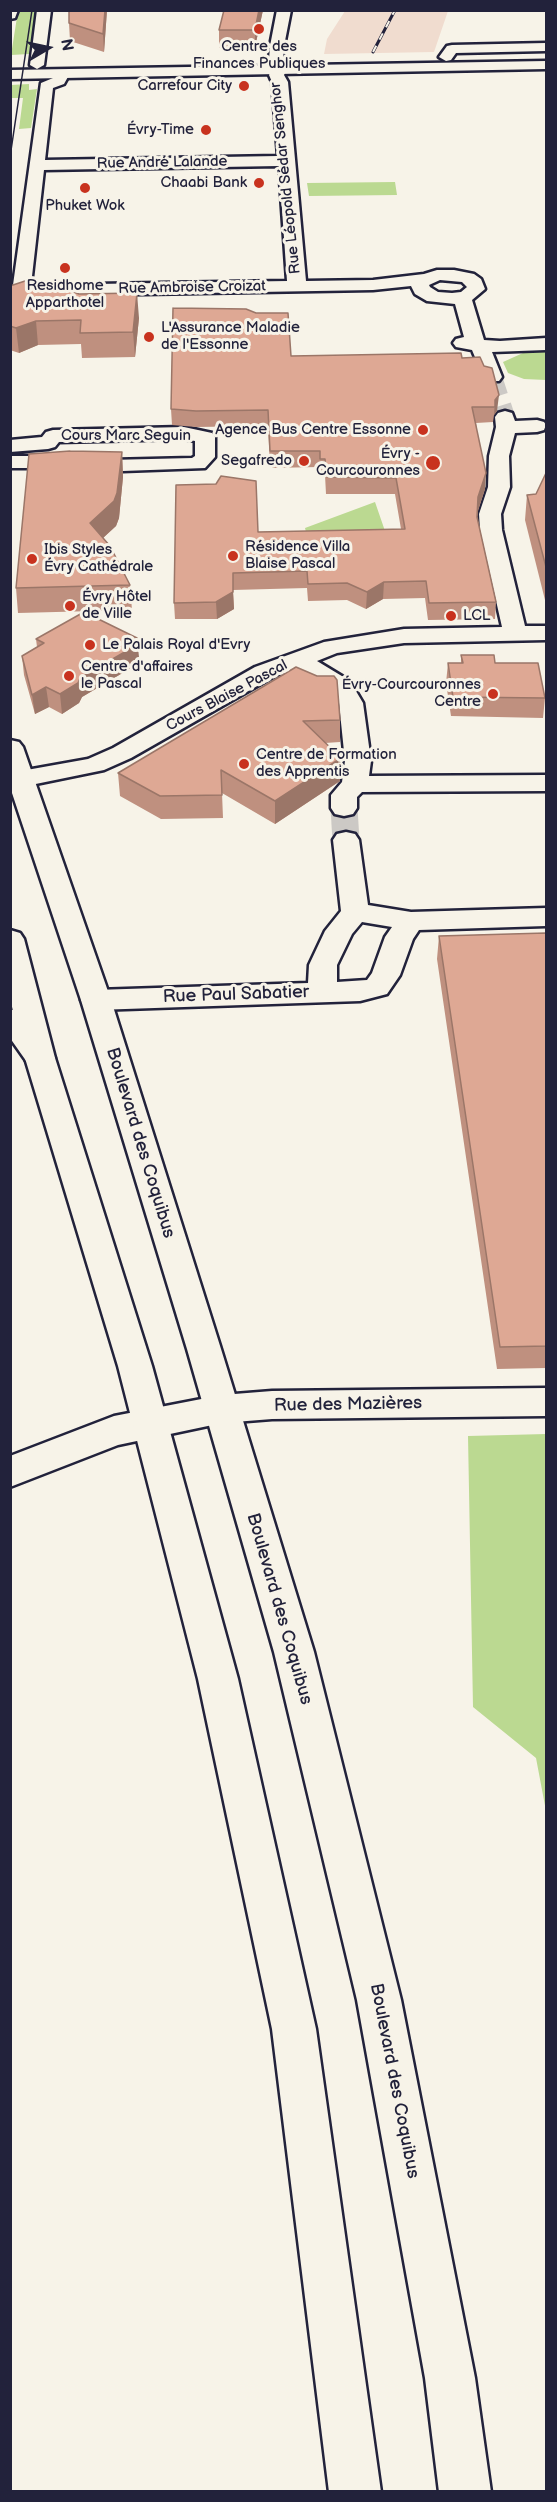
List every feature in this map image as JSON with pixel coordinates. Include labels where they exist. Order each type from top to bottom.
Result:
[{"type":"street","points":[[10,15],[11,10]]},
{"type":"street","points":[[37,65],[44,10]]},
{"type":"street","name":"Rue Léopold Sédar Senghor","points":[[284,10],[276,75],[280,82],[297,287]]},
{"type":"street","points":[[446,57],[452,49],[546,47]]},
{"type":"street","points":[[10,75],[62,75],[446,57],[546,57]]},
{"type":"street","points":[[10,65],[546,65]]},
{"type":"street","points":[[14,295],[26,257],[46,86],[59,81],[62,75]]},
{"type":"street","name":"Rue André Lalande","points":[[38,165],[286,161]]},
{"type":"street","points":[[444,274],[468,278],[475,283],[476,290],[462,297],[430,290],[444,274]]},
{"type":"street","name":"Rue Ambroise Croizat","points":[[14,295],[373,285],[430,290]]},
{"type":"street","points":[[430,290],[472,348],[498,354],[544,345]]},
{"type":"street","points":[[462,297],[472,348]]},
{"type":"street","points":[[515,633],[491,530],[490,514],[499,487],[499,456],[506,422],[537,426]]},
{"type":"street","name":"Cours Marc Seguin","points":[[10,446],[47,452],[68,467],[198,464],[205,457],[205,437],[184,433],[53,436],[47,452]]},
{"type":"street","name":"Cours Marc Seguin","points":[[10,462],[47,452]]},
{"type":"street","name":"Cours Blaise Pascal","points":[[16,778],[86,767],[113,757],[232,689],[297,659],[352,643],[395,637],[546,633]]},
{"type":"street","points":[[297,659],[346,692],[351,704],[358,761],[355,784],[344,795],[344,808]]},
{"type":"street","name":"Boulevard des Coquibus","points":[[10,747],[16,778],[96,1000],[294,1652],[380,2000],[450,2378],[465,2492]]},
{"type":"street","points":[[355,784],[546,783]]},
{"type":"street","points":[[346,840],[355,912],[411,921],[546,917]]},
{"type":"street","name":"Rue Paul Sabatier","points":[[96,1000],[322,993],[323,965],[339,932],[355,912]]},
{"type":"street","points":[[322,993],[360,992],[377,987],[386,975],[399,937],[411,921]]},
{"type":"street","points":[[10,939],[40,1058],[150,1423],[218,1679],[294,2029],[355,2492]]},
{"type":"street","points":[[10,1019],[14,1021],[40,1058]]},
{"type":"street","name":"Rue des Mazières","points":[[10,1472],[114,1431],[222,1409],[272,1405],[546,1402]]},
{"type":"shaded area","points":[[345,11],[448,11],[434,52],[324,54],[327,39]]},
{"type":"green space","points":[[18,11],[36,11],[29,54],[11,55]]},
{"type":"green space","points":[[29,84],[29,90],[37,89],[31,128],[19,129],[23,98],[11,98],[11,85]]},
{"type":"green space","points":[[395,182],[397,195],[309,196],[307,183]]},
{"type":"green space","points":[[546,349],[546,380],[524,379],[508,373],[503,362],[523,353]]},
{"type":"green space","points":[[375,502],[385,531],[307,536],[305,528]]},
{"type":"green space","points":[[546,1434],[546,1811],[536,1758],[473,1707],[468,1436]]},
{"type":"building","points":[[69,10],[105,10],[103,34],[69,23]]},
{"type":"building","points":[[224,10],[259,10],[255,30],[219,30]]},
{"type":"building","points":[[25,281],[45,281],[79,294],[137,293],[133,332],[80,333],[81,320],[36,321],[16,328],[10,326],[10,286]]},
{"type":"building","points":[[173,308],[246,309],[256,313],[288,313],[291,356],[461,353],[462,358],[480,357],[484,366],[492,368],[499,395],[495,400],[495,407],[472,407],[486,473],[478,497],[477,517],[496,602],[429,603],[426,581],[384,582],[367,592],[347,583],[308,584],[307,571],[233,573],[233,592],[216,602],[174,603],[176,485],[216,484],[221,476],[256,481],[258,532],[405,529],[396,478],[327,477],[325,459],[320,459],[320,451],[270,451],[268,410],[171,409]]},
{"type":"building","points":[[70,451],[122,452],[114,501],[90,523],[110,546],[130,585],[16,588],[29,454]]},
{"type":"building","points":[[546,473],[546,567],[527,495],[536,494]]},
{"type":"building","points":[[84,612],[137,638],[129,643],[135,646],[80,678],[78,683],[60,694],[46,687],[32,695],[22,656],[44,643],[36,639]]},
{"type":"building","points":[[461,655],[494,655],[495,663],[538,663],[545,698],[453,697],[448,663],[463,663]]},
{"type":"building","name":"Centre de Formation des Apprentis","points":[[296,667],[317,676],[334,676],[337,680],[340,720],[303,721],[341,758],[275,801],[221,770],[222,795],[160,796],[118,773]]},
{"type":"building","points":[[546,933],[546,1346],[500,1347],[439,936]]},
{"type":"tunnel","points":[[492,377],[505,417]]},
{"type":"tunnel","points":[[344,808],[346,840]]},
{"type":"tram line","points":[[10,157],[32,10]]},
{"type":"railway","points":[[373,52],[395,10]]},
{"type":"place","name":"Centre des Finances Publiques","points":[[259,29]]},
{"type":"place","name":"Carrefour City","points":[[244,86]]},
{"type":"place","name":"Évry-Time","points":[[206,130]]},
{"type":"place","name":"Chaabi Bank","points":[[259,183]]},
{"type":"place","name":"Phuket Wok","points":[[85,188]]},
{"type":"place","name":"Residhome Apparthotel","points":[[65,268]]},
{"type":"place","name":"L'Assurance Maladie de l'Essonne","points":[[149,337]]},
{"type":"place","name":"Agence Bus Centre Essonne","points":[[423,430]]},
{"type":"place","name":"Segafredo","points":[[304,461]]},
{"type":"place","name":"Évry - Courcouronnes","points":[[433,463]]},
{"type":"place","name":"Résidence Villa Blaise Pascal","points":[[233,556]]},
{"type":"place","name":"Ibis Styles Évry Cathédrale","points":[[32,559]]},
{"type":"place","name":"Évry Hôtel de Ville","points":[[70,606]]},
{"type":"place","name":"LCL","points":[[451,616]]},
{"type":"place","name":"Le Palais Royal d'Evry","points":[[90,645]]},
{"type":"place","name":"Centre d'affaires le Pascal","points":[[69,676]]},
{"type":"place","name":"Évry-Courcouronnes Centre","points":[[493,694]]},
{"type":"place","name":"Centre de Formation des Apprentis","points":[[244,764]]}]
